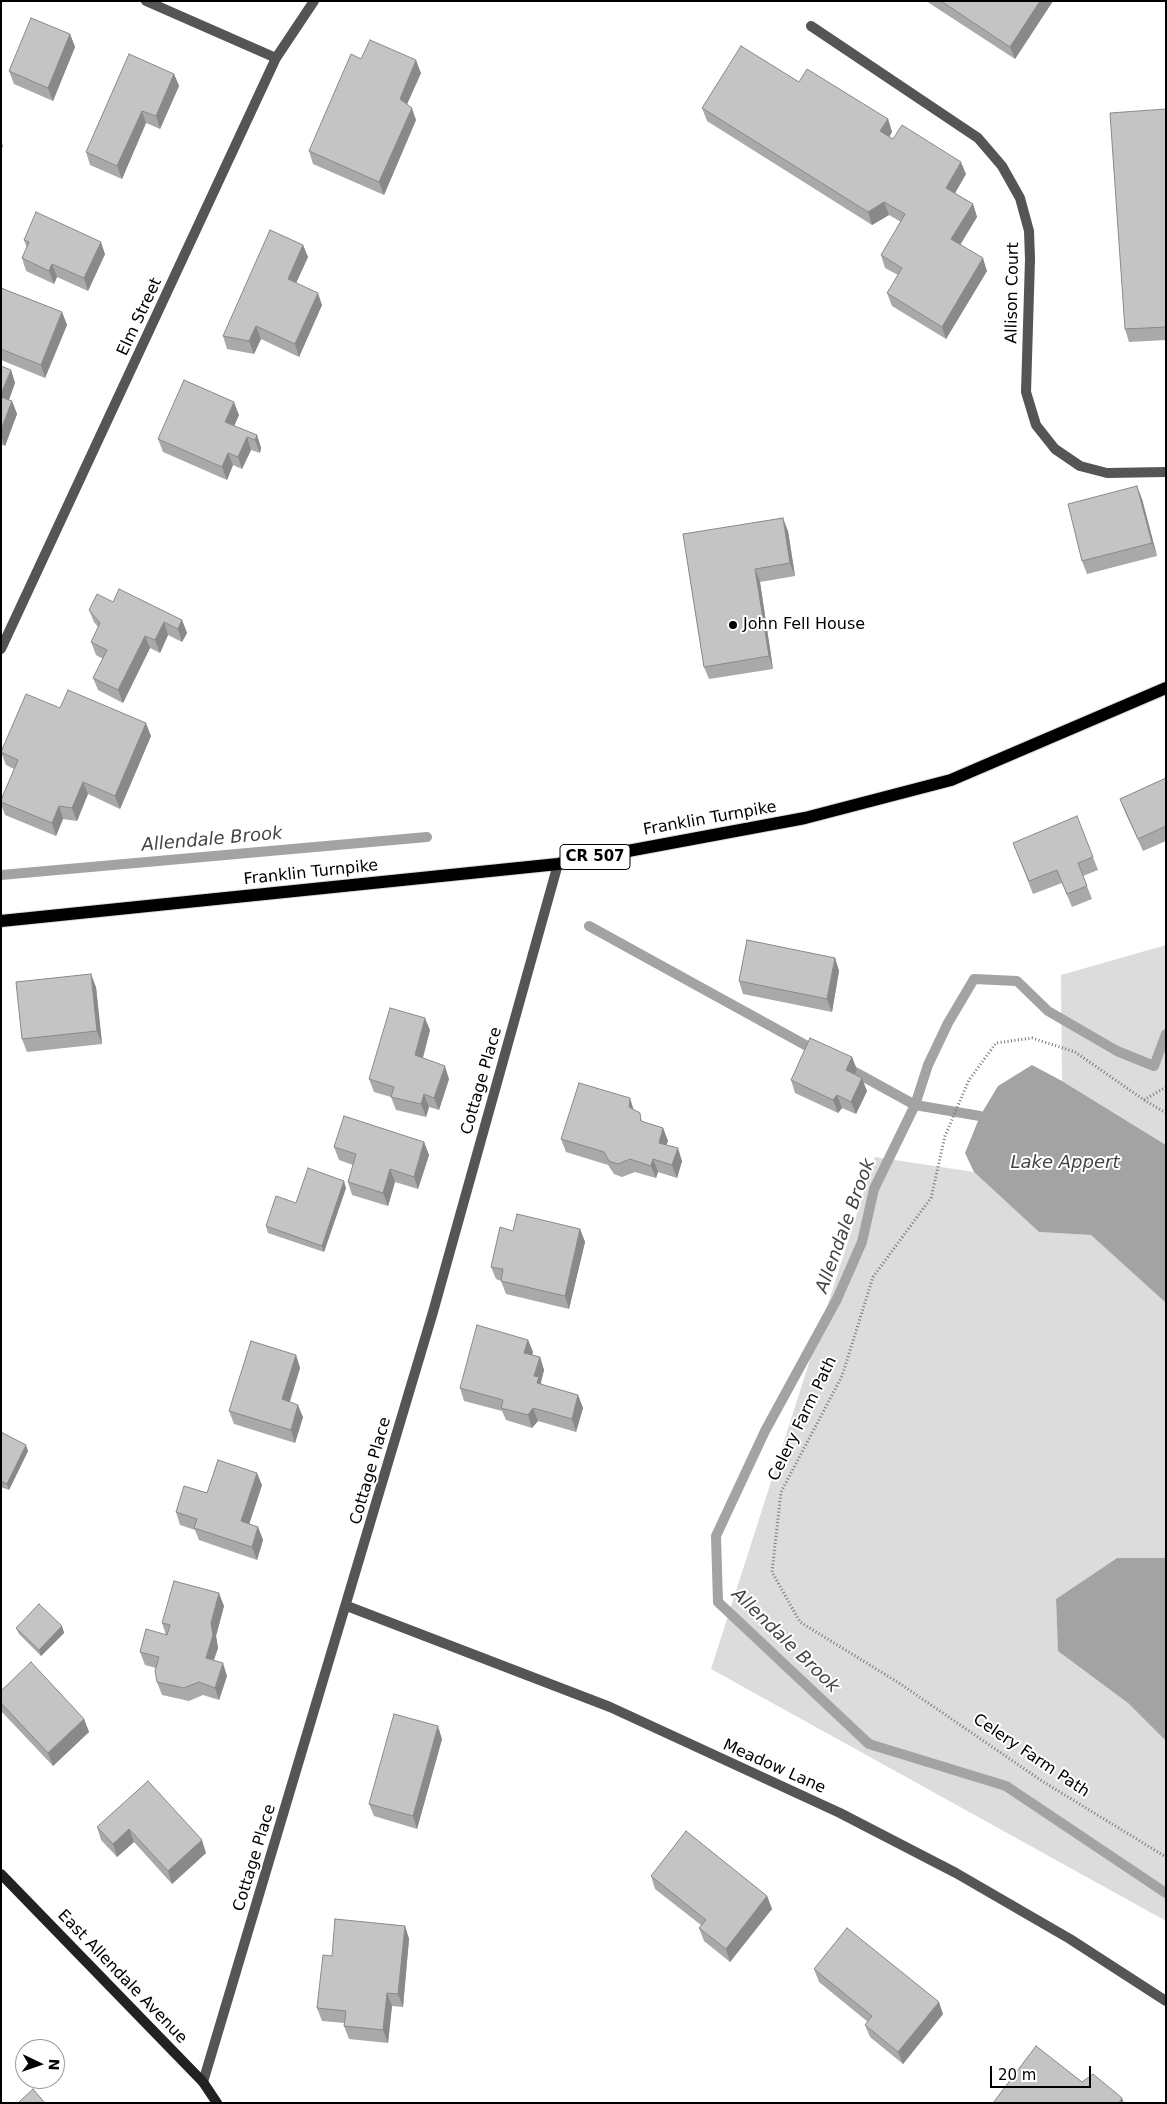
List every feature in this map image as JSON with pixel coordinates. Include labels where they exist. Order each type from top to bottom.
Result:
[{"type":"main road","name":"Franklin Turnpike","points":[[1,921],[558,864],[805,818],[951,780],[1166,688]]},
{"type":"main road","name":"East Allendale Avenue","points":[[1,1874],[203,2082],[217,2103]]},
{"type":"street","points":[[146,1],[276,58]]},
{"type":"street","name":"Elm Street","points":[[1,649],[276,58],[314,1]]},
{"type":"street","name":"Allison Court","points":[[811,26],[978,138],[1002,166],[1020,198],[1029,231],[1030,260],[1026,392],[1036,424],[1054,449],[1080,466],[1107,473],[1166,472]]},
{"type":"street","name":"Cottage Place","points":[[203,2082],[347,1606],[436,1303],[558,864]]},
{"type":"street","name":"Meadow Lane","points":[[347,1606],[610,1707],[840,1813],[956,1873],[1070,1938],[1166,2001]]},
{"type":"path","name":"Celery Farm Path","points":[[1166,1113],[1075,1052],[1032,1038],[996,1043],[969,1080],[948,1131],[931,1198],[873,1277],[842,1376],[781,1492],[772,1572],[800,1622],[899,1683],[1042,1781],[1166,1857]]},
{"type":"path","points":[[1144,1100],[1166,1087]]},
{"type":"shaded area","points":[[1166,945],[1166,1145],[1062,1081],[1061,975]]},
{"type":"shaded area","points":[[875,1157],[974,1172],[1039,1232],[1091,1235],[1166,1303],[1166,1558],[1117,1558],[1056,1599],[1058,1646],[1128,1703],[1166,1741],[1166,1921],[711,1669]]},
{"type":"water","name":"Lake Appert","points":[[1032,1065],[1062,1081],[1166,1145],[1166,1303],[1091,1235],[1039,1232],[974,1172],[965,1153],[980,1116],[998,1086]]},
{"type":"water","points":[[1117,1558],[1166,1558],[1166,1741],[1128,1703],[1058,1651],[1056,1599]]},
{"type":"building","points":[[941,1],[1040,1],[1010,47]]},
{"type":"building","points":[[31,18],[70,34],[48,88],[9,71]]},
{"type":"building","points":[[370,40],[416,60],[400,99],[412,108],[379,182],[309,151],[351,54],[361,59]]},
{"type":"building","points":[[741,46],[799,82],[807,69],[888,119],[880,131],[893,139],[902,125],[961,162],[946,188],[973,204],[951,239],[983,258],[942,327],[887,293],[902,268],[881,255],[905,214],[884,202],[868,212],[702,108]]},
{"type":"building","points":[[129,54],[174,74],[156,116],[142,111],[117,166],[86,152]]},
{"type":"building","points":[[1166,109],[1166,327],[1125,329],[1110,113]]},
{"type":"building","points":[[36,212],[101,242],[84,278],[52,264],[49,271],[22,258],[29,242],[24,240]]},
{"type":"building","points":[[270,230],[303,245],[288,279],[318,293],[295,344],[256,326],[249,341],[223,336]]},
{"type":"building","points":[[1,288],[62,312],[41,365],[1,349]]},
{"type":"building","points":[[1,366],[11,370],[1,394]]},
{"type":"building","points":[[184,380],[234,402],[225,422],[257,435],[255,440],[247,437],[238,457],[228,453],[222,467],[158,439]]},
{"type":"building","points":[[1,397],[12,401],[1,430]]},
{"type":"building","points":[[1137,486],[1152,543],[1082,561],[1068,504]]},
{"type":"building","name":"John Fell House","points":[[783,518],[790,563],[755,569],[769,656],[704,667],[683,534]]},
{"type":"building","points":[[119,589],[182,620],[178,629],[164,622],[155,640],[145,636],[118,690],[93,678],[107,650],[91,642],[100,623],[89,610],[97,594],[113,602]]},
{"type":"building","points":[[68,690],[146,723],[115,796],[83,782],[72,808],[59,806],[52,823],[1,802],[18,760],[1,752],[26,694],[60,708]]},
{"type":"building","points":[[1166,778],[1166,826],[1138,839],[1120,799]]},
{"type":"building","points":[[1077,816],[1093,857],[1078,863],[1087,886],[1067,894],[1057,870],[1029,881],[1013,843]]},
{"type":"building","points":[[747,940],[835,958],[827,999],[739,981]]},
{"type":"building","points":[[91,974],[97,1031],[22,1039],[16,982]]},
{"type":"building","points":[[390,1008],[425,1018],[415,1055],[445,1066],[434,1098],[424,1094],[421,1104],[391,1097],[394,1087],[369,1079]]},
{"type":"building","points":[[810,1038],[852,1057],[846,1070],[862,1078],[851,1102],[837,1095],[833,1100],[791,1080]]},
{"type":"building","points":[[579,1083],[630,1098],[629,1107],[640,1113],[641,1121],[663,1128],[659,1143],[678,1148],[672,1165],[653,1159],[651,1166],[630,1159],[618,1164],[609,1161],[604,1152],[561,1139]]},
{"type":"building","points":[[344,1116],[424,1142],[414,1177],[390,1169],[383,1193],[348,1182],[356,1154],[334,1147]]},
{"type":"building","points":[[308,1168],[344,1181],[322,1246],[266,1226],[276,1196],[296,1203]]},
{"type":"building","points":[[517,1214],[580,1229],[565,1296],[501,1281],[503,1269],[491,1267],[500,1227],[513,1231]]},
{"type":"building","points":[[477,1325],[528,1340],[524,1353],[540,1357],[534,1376],[539,1377],[537,1383],[578,1395],[572,1419],[533,1408],[528,1415],[501,1408],[503,1400],[460,1388]]},
{"type":"building","points":[[251,1341],[296,1355],[282,1399],[298,1405],[291,1430],[229,1411]]},
{"type":"building","points":[[1,1432],[26,1445],[7,1484],[1,1481]]},
{"type":"building","points":[[218,1460],[257,1473],[241,1521],[258,1527],[252,1547],[194,1528],[197,1519],[176,1512],[184,1486],[207,1493]]},
{"type":"building","points":[[174,1581],[219,1593],[211,1623],[213,1635],[206,1658],[223,1663],[215,1688],[199,1682],[184,1688],[157,1682],[155,1671],[159,1657],[140,1652],[146,1629],[167,1635],[170,1625],[162,1623]]},
{"type":"building","points":[[39,1604],[62,1626],[39,1650],[16,1628]]},
{"type":"building","points":[[31,1662],[84,1719],[48,1753],[1,1703],[1,1691]]},
{"type":"building","points":[[394,1714],[438,1726],[413,1816],[369,1804]]},
{"type":"building","points":[[148,1781],[202,1840],[168,1871],[129,1829],[113,1844],[97,1827]]},
{"type":"building","points":[[686,1831],[767,1896],[726,1949],[699,1928],[706,1920],[651,1876]]},
{"type":"building","points":[[335,1919],[405,1926],[398,1994],[387,1993],[383,2030],[344,2026],[346,2011],[317,2008],[323,1955],[332,1956]]},
{"type":"building","points":[[847,1928],[939,2002],[898,2052],[865,2025],[872,2016],[814,1969]]},
{"type":"building","points":[[1036,2046],[1082,2082],[1093,2074],[1122,2098],[1119,2103],[993,2103]]},
{"type":"building","points":[[33,2089],[45,2103],[18,2103]]},
{"type":"waterway","name":"Allendale Brook","points":[[1,875],[427,837]]},
{"type":"waterway","name":"Allendale Brook","points":[[589,926],[818,1052]]},
{"type":"waterway","name":"Allendale Brook","points":[[1166,1034],[1154,1066],[1117,1051],[1048,1011],[1017,981],[974,979],[948,1023],[928,1065],[915,1105],[874,1189],[862,1242],[837,1299],[765,1431],[716,1536],[718,1602],[869,1744],[1006,1786],[1166,1893]]},
{"type":"waterway","name":"Allendale Brook","points":[[844,1066],[915,1105],[980,1116]]},
{"type":"place","name":"John Fell House","points":[[733,625]]}]
